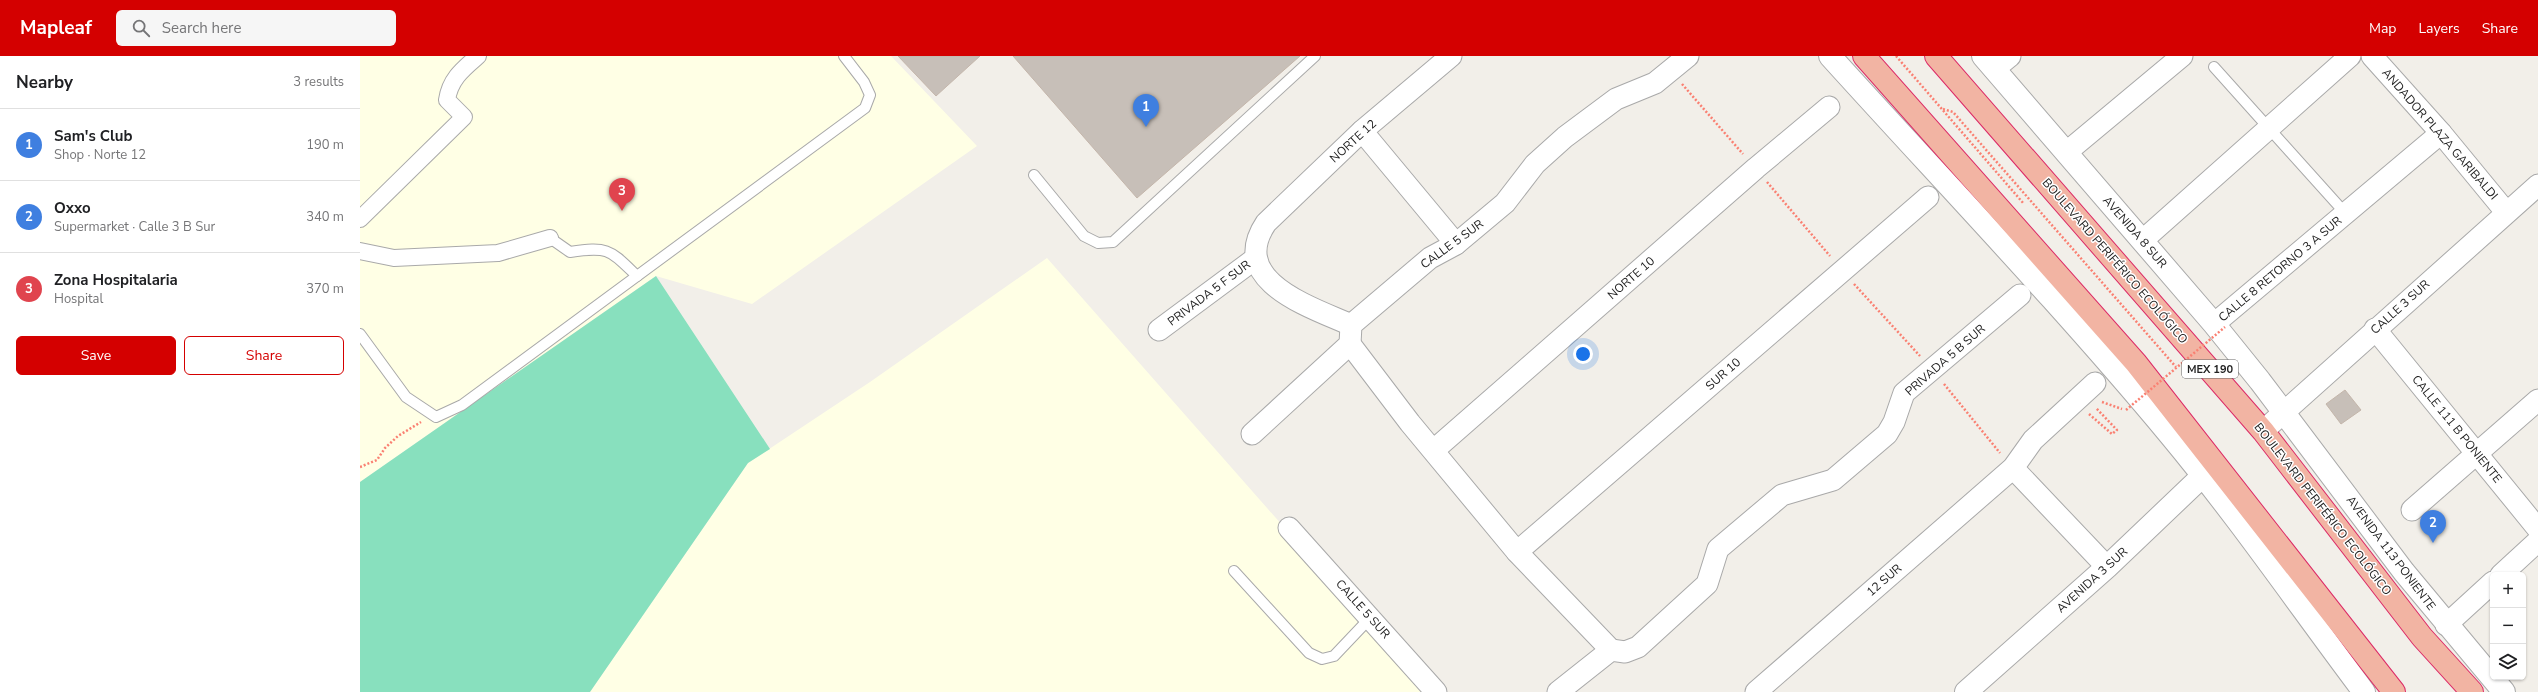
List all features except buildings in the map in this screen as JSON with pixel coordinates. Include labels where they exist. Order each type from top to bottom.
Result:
[{"type":"highway","points":[[1864,56],[2136,363],[2210,470],[2394,692]]},
{"type":"highway","name":"BOULEVARD PERIFÉRICO ECOLÓGICO","points":[[1936,56],[2263,430],[2422,637],[2472,692]]},
{"type":"street","points":[[360,219],[464,117],[448,100],[449,89],[458,74],[478,56]]},
{"type":"street","name":"NORTE 12","points":[[1260,231],[1266,223],[1362,131],[1451,56]]},
{"type":"street","name":"CALLE 5 SUR","points":[[1252,434],[1430,258],[1456,244],[1505,203],[1535,164],[1565,137],[1616,99],[1655,83],[1688,56]]},
{"type":"street","points":[[1830,56],[2110,364],[2210,470],[2364,692]]},
{"type":"street","points":[[2074,146],[2182,56]]},
{"type":"street","points":[[2143,240],[2267,127],[2350,56]]},
{"type":"street","name":"ANDADOR PLAZA GARIBALDI","points":[[2372,56],[2441,133],[2506,212]]},
{"type":"street","name":"AVENIDA 8 SUR","points":[[1996,60],[2143,240],[2220,326],[2283,411]]},
{"type":"street","name":"NORTE 10","points":[[1434,450],[1756,168],[1829,108]]},
{"type":"street","points":[[1362,131],[1456,244]]},
{"type":"street","name":"CALLE 8 RETORNO 3 A SUR","points":[[2220,326],[2346,214],[2441,133]]},
{"type":"street","name":"CALLE 3 SUR","points":[[2263,430],[2538,185]]},
{"type":"street","name":"SUR 10","points":[[1517,552],[1928,197]]},
{"type":"street","name":"PRIVADA 5 F SUR","points":[[1160,330],[1256,258],[1256,245],[1260,231]]},
{"type":"street","points":[[360,251],[394,258],[498,253],[550,238]]},
{"type":"street","points":[[1256,258],[1262,273],[1275,287],[1351,335],[1434,450],[1517,552],[1611,650],[1561,691]]},
{"type":"street","name":"PRIVADA 5 B SUR","points":[[1611,650],[1625,652],[1638,647],[1707,584],[1718,548],[1782,495],[1833,480],[1887,434],[1894,422],[1904,393],[2020,295]]},
{"type":"street","name":"CALLE 111 B PONIENTE","points":[[2375,329],[2538,529]]},
{"type":"street","name":"12 SUR","points":[[1756,692],[2013,468],[2032,440],[2095,383]]},
{"type":"street","points":[[2412,510],[2538,400]]},
{"type":"street","name":"AVENIDA 113 PONIENTE","points":[[2283,411],[2446,625],[2504,692]]},
{"type":"street","points":[[2013,468],[2107,568]]},
{"type":"street","name":"AVENIDA 3 SUR","points":[[1966,692],[2107,568],[2210,470]]},
{"type":"street","name":"CALLE 5 SUR","points":[[1289,528],[1371,617],[1436,692]]},
{"type":"street","points":[[2503,572],[2538,541]]},
{"type":"street","points":[[2446,625],[2490,585]]},
{"type":"lane","points":[[360,334],[406,397],[436,417],[462,405],[865,108],[870,95],[844,56]]},
{"type":"lane","points":[[1034,174],[1084,236],[1098,243],[1113,242],[1315,56]]},
{"type":"lane","points":[[2214,67],[2346,214]]},
{"type":"lane","points":[[550,238],[570,252],[591,249],[610,250],[637,276]]},
{"type":"lane","points":[[1234,571],[1309,652],[1322,659],[1334,656],[1371,617]]},
{"type":"path","points":[[1942,109],[1953,112],[2176,367]]},
{"type":"path","points":[[2075,401],[2112,434],[2117,430],[2095,409],[2102,402],[2126,410],[2176,367],[2220,326]]},
{"type":"path","points":[[360,468],[377,460],[385,448],[398,436],[419,423],[436,417]]},
{"type":"shaded area","points":[[360,56],[891,56],[977,146],[752,304],[656,276],[360,482]]},
{"type":"shaded area","points":[[1047,258],[1429,692],[590,692],[748,463],[870,382]]},
{"type":"green space","points":[[656,276],[770,449],[748,463],[590,692],[360,692],[360,482]]},
{"type":"place","name":"Sam's Club","points":[[1146,127]]},
{"type":"place","name":"Zona Hospitalaria","points":[[622,211]]},
{"type":"place","name":"Oxxo","points":[[2433,543]]}]
